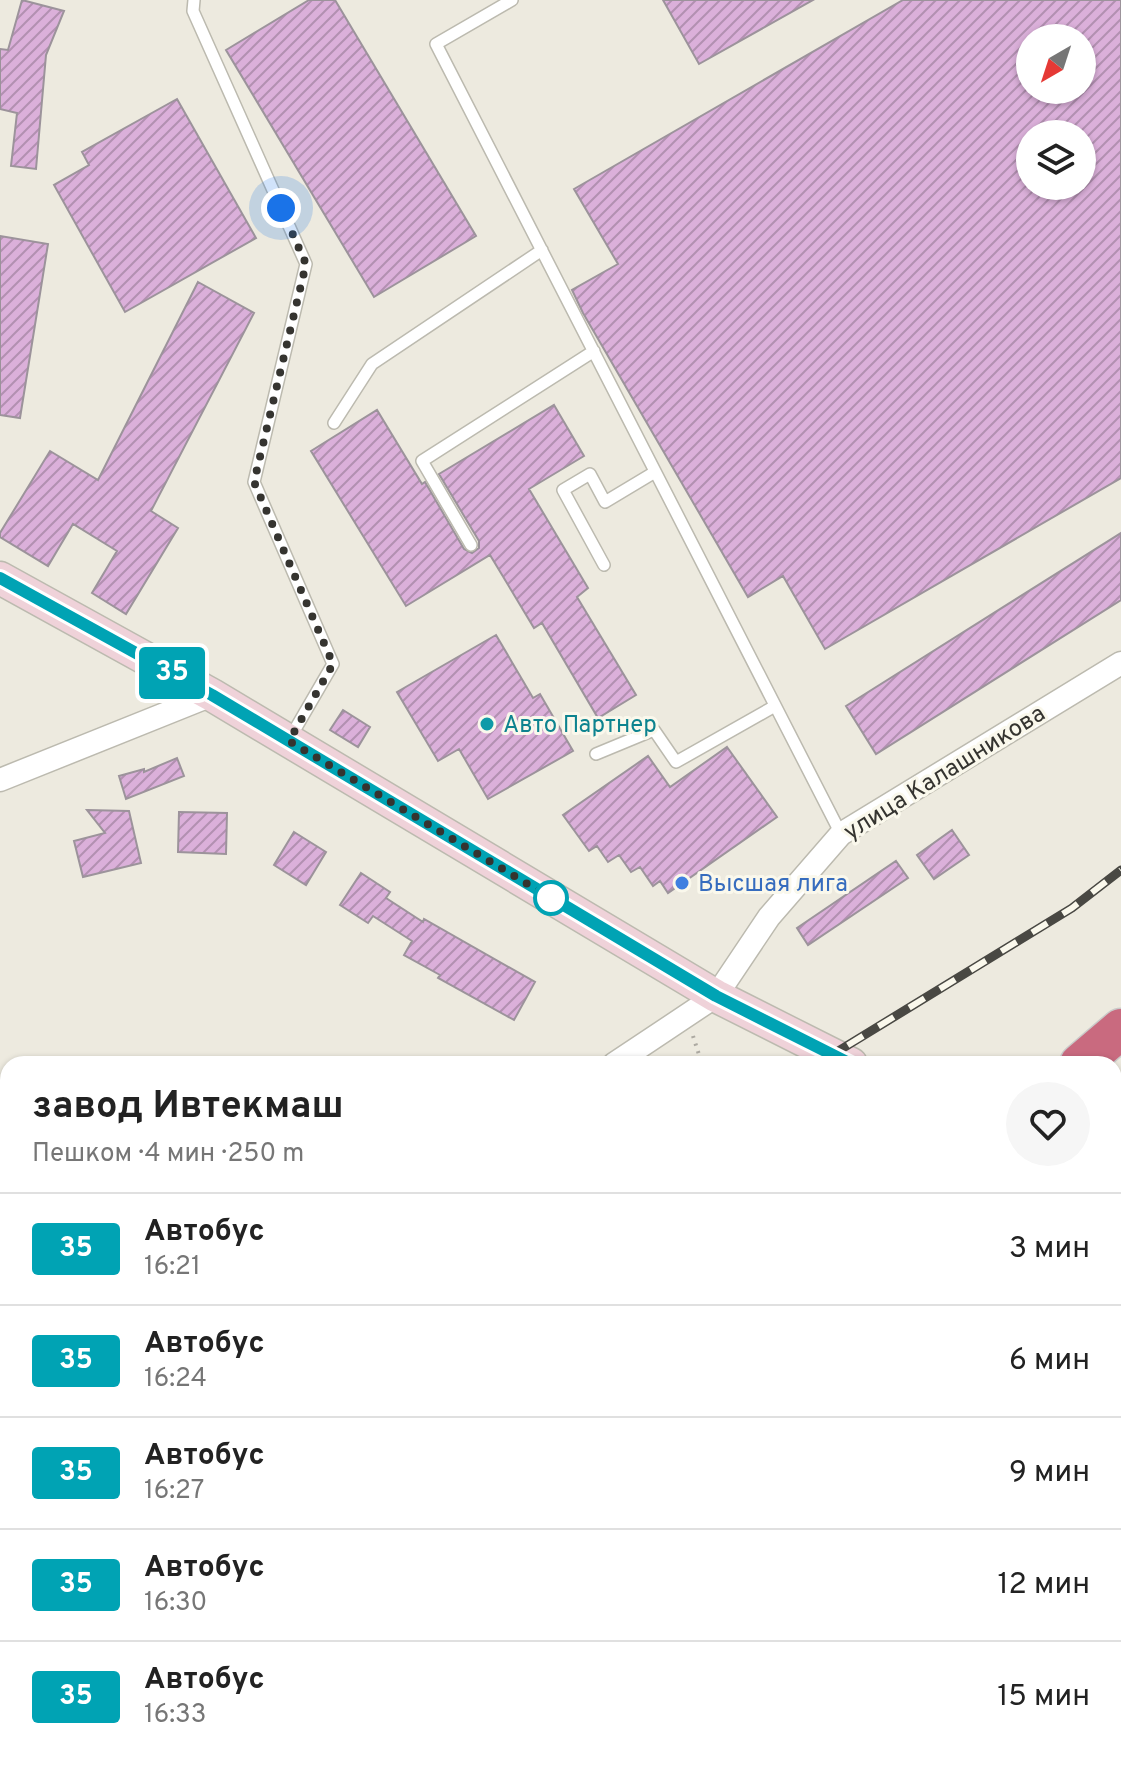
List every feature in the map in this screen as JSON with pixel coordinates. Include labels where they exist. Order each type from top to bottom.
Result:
[{"type":"highway","points":[[1089,1056],[1121,1029]]},
{"type":"main road","points":[[0,578],[212,695],[716,996],[831,1056]]},
{"type":"street","name":"улица Калашникова","points":[[626,1056],[716,996],[769,917],[841,834],[1121,663]]},
{"type":"street","points":[[0,780],[212,695]]},
{"type":"lane","points":[[194,0],[193,11],[306,264],[254,482],[333,664],[289,741]]},
{"type":"lane","points":[[512,0],[436,44],[841,834]]},
{"type":"lane","points":[[334,423],[372,364],[542,250]]},
{"type":"lane","points":[[471,545],[422,461],[594,351]]},
{"type":"lane","points":[[604,565],[563,490],[590,474],[605,502],[655,472]]},
{"type":"lane","points":[[596,754],[654,730],[676,762],[775,706]]},
{"type":"path","points":[[690,1029],[699,1056]]},
{"type":"building","points":[[22,0],[64,11],[46,55],[36,169],[11,166],[17,113],[0,109],[0,49],[8,50]]},
{"type":"building","points":[[309,0],[335,0],[476,236],[374,297],[226,50]]},
{"type":"building","points":[[663,0],[813,0],[699,64]]},
{"type":"building","points":[[903,0],[1121,0],[1121,478],[825,649],[783,576],[748,597],[583,313],[572,290],[618,264],[574,189]]},
{"type":"building","points":[[177,99],[256,238],[125,312],[54,185],[89,165],[82,152]]},
{"type":"building","points":[[0,236],[48,244],[20,418],[0,415]]},
{"type":"building","points":[[198,282],[254,313],[151,511],[178,528],[126,614],[92,593],[117,551],[73,524],[48,566],[0,537],[0,533],[50,451],[98,480]]},
{"type":"building","points":[[554,405],[584,456],[529,489],[588,588],[577,597],[636,695],[598,718],[542,623],[534,628],[490,555],[406,606],[311,451],[377,410],[422,484],[425,482],[464,549],[472,553],[479,548],[479,541],[439,474]]},
{"type":"building","points":[[1121,533],[1121,600],[876,754],[846,706]]},
{"type":"building","name":"Авто Партнер","points":[[496,635],[533,698],[540,694],[573,751],[488,799],[459,749],[438,761],[397,692]]},
{"type":"building","points":[[343,710],[370,727],[358,747],[330,730]]},
{"type":"building","points":[[727,747],[777,817],[668,893],[660,881],[653,886],[640,867],[631,872],[619,855],[608,862],[597,846],[589,851],[563,815],[648,756],[670,787]]},
{"type":"building","points":[[177,758],[184,776],[126,799],[119,776],[144,769],[144,772]]},
{"type":"building","points":[[87,810],[129,811],[141,863],[83,877],[74,841],[105,833]]},
{"type":"building","points":[[179,812],[227,813],[226,854],[178,852]]},
{"type":"building","points":[[952,830],[969,855],[934,879],[917,855]]},
{"type":"building","points":[[294,832],[326,852],[306,885],[274,865]]},
{"type":"building","points":[[896,861],[908,878],[808,945],[797,928]]},
{"type":"building","points":[[361,873],[390,892],[386,898],[423,922],[424,919],[535,982],[514,1020],[438,978],[440,975],[404,955],[412,941],[373,916],[368,923],[340,905]]},
{"type":"railway","points":[[830,1056],[1072,908],[1121,870]]},
{"type":"bus line","name":"35","points":[[0,578],[212,695],[716,996],[832,1056]]},
{"type":"place","name":"Авто Партнер","points":[[487,724]]},
{"type":"place","name":"Высшая лига","points":[[682,883]]},
{"type":"route","points":[[281,208],[306,264],[254,482],[333,664],[289,741],[551,898]]}]
